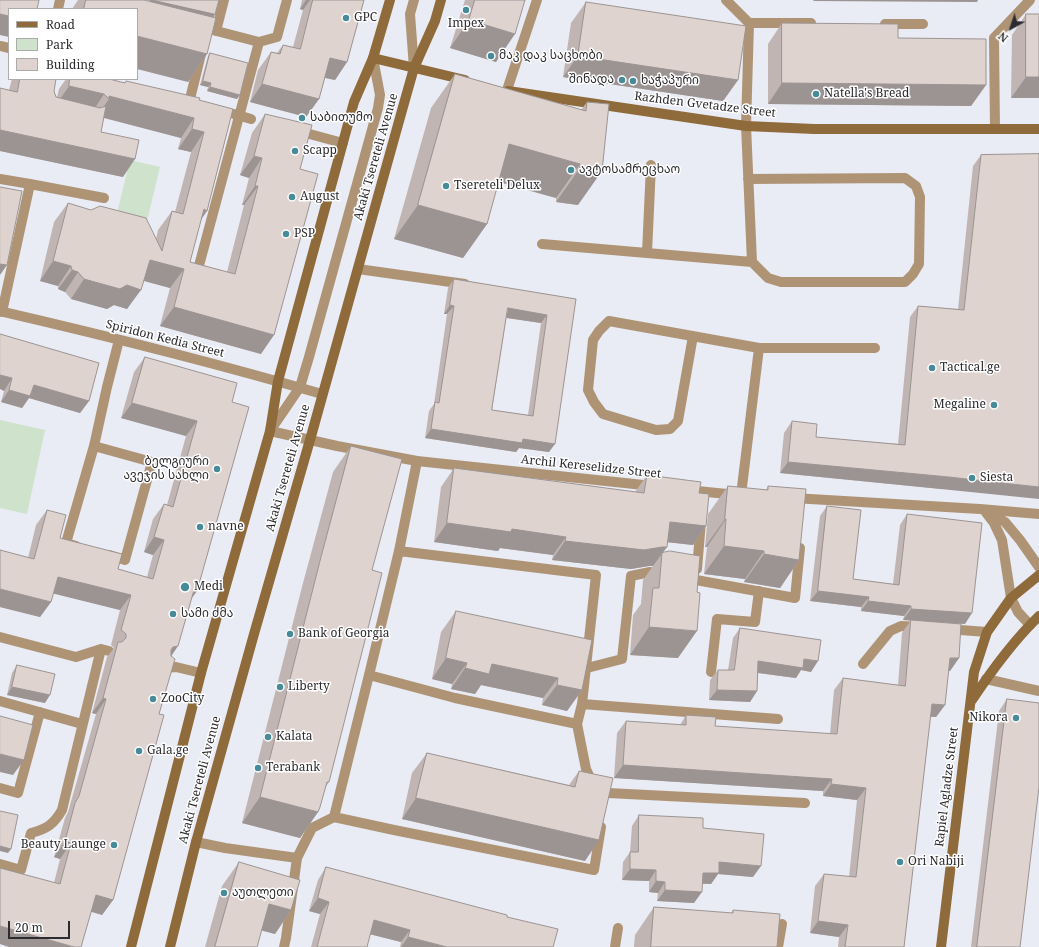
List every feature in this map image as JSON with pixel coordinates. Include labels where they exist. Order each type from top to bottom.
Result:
[{"type":"main road","name":"Akaki Tsereteli Avenue","points":[[131,947],[201,673],[270,431],[278,381],[354,102],[373,58],[390,0]]},
{"type":"main road","name":"Akaki Tsereteli Avenue","points":[[170,947],[196,842],[414,68],[435,21],[441,0]]},
{"type":"main road","points":[[373,58],[477,83]]},
{"type":"main road","name":"Razhden Gvetadze Street","points":[[503,90],[746,126],[814,129],[1039,129]]},
{"type":"main road","name":"Rapiel Agladze Street","points":[[941,947],[974,672],[987,632],[1010,598],[1039,575]]},
{"type":"main road","name":"Rapiel Agladze Street","points":[[971,701],[1000,659],[1039,616]]},
{"type":"street","points":[[189,103],[209,35],[224,0]]},
{"type":"street","points":[[194,25],[209,35],[259,42],[277,37],[287,0]]},
{"type":"street","points":[[414,0],[410,14],[414,68]]},
{"type":"street","points":[[503,90],[537,0]]},
{"type":"street","points":[[726,0],[749,23],[820,24]]},
{"type":"street","points":[[995,129],[994,38],[1030,0]]},
{"type":"street","points":[[749,23],[746,126],[752,262]]},
{"type":"street","points":[[876,24],[923,24]]},
{"type":"street","points":[[197,273],[259,42]]},
{"type":"street","points":[[270,431],[300,387],[378,108],[380,95],[373,58]]},
{"type":"street","points":[[225,112],[251,119]]},
{"type":"street","points":[[302,132],[343,143]]},
{"type":"street","points":[[647,253],[651,165]]},
{"type":"street","points":[[542,244],[752,262],[768,278],[781,282],[905,282],[913,274],[919,264],[920,197],[916,186],[905,178],[748,179]]},
{"type":"street","points":[[0,179],[104,198]]},
{"type":"street","points":[[1,312],[30,184]]},
{"type":"street","points":[[358,269],[475,285]]},
{"type":"street","name":"Spiridon Kedia Street","points":[[1,312],[119,340],[278,381],[322,394]]},
{"type":"street","points":[[693,336],[678,421],[670,429],[656,430],[604,414],[594,402],[588,390],[593,340],[599,331],[610,321],[693,336],[759,348],[875,348]]},
{"type":"street","points":[[94,446],[152,462],[125,560],[66,543],[94,446],[119,340]]},
{"type":"street","points":[[681,489],[744,495],[759,348]]},
{"type":"street","name":"Archil Kereselidze Street","points":[[270,431],[416,461],[665,487]]},
{"type":"street","points":[[334,817],[370,675],[399,551],[416,461]]},
{"type":"street","points":[[696,579],[704,492]]},
{"type":"street","points":[[784,498],[804,503],[984,510],[1039,514]]},
{"type":"street","points":[[984,510],[1005,522],[1039,567]]},
{"type":"street","points":[[984,510],[994,523],[1002,540],[1010,598],[1018,612],[1030,625]]},
{"type":"street","points":[[586,668],[622,659],[631,576],[650,572],[696,579],[795,598],[801,537]]},
{"type":"street","points":[[399,551],[596,575],[582,704],[578,724],[586,769],[594,786],[607,797],[805,803]]},
{"type":"street","points":[[711,672],[717,619],[755,622],[759,591]]},
{"type":"street","points":[[862,664],[890,631],[902,626],[987,632]]},
{"type":"street","points":[[0,636],[76,657],[105,650],[82,724],[62,810],[56,820],[44,830],[31,834],[21,870],[0,864]]},
{"type":"street","points":[[166,668],[176,667],[201,673]]},
{"type":"street","points":[[370,675],[455,698],[578,724]]},
{"type":"street","points":[[986,679],[1039,691]]},
{"type":"street","points":[[0,701],[82,724]]},
{"type":"street","points":[[582,704],[778,719]]},
{"type":"street","points":[[0,788],[18,793],[40,712]]},
{"type":"street","points":[[284,947],[297,858],[312,828],[334,817],[401,832],[594,870],[604,816]]},
{"type":"street","points":[[196,842],[225,848],[297,858]]},
{"type":"street","points":[[778,947],[782,924]]},
{"type":"street","points":[[615,947],[618,928]]},
{"type":"green space","points":[[130,160],[160,167],[146,225],[116,217]]},
{"type":"green space","points":[[0,420],[45,430],[27,514],[0,508]]},
{"type":"building","points":[[0,0],[39,0],[37,8],[8,8],[8,16],[0,14]]},
{"type":"building","points":[[86,0],[144,0],[216,18],[207,54],[138,36],[138,8],[84,8]]},
{"type":"building","points":[[152,0],[219,0],[215,14]]},
{"type":"building","points":[[313,0],[364,0],[347,62],[330,58],[319,99],[262,84],[271,52],[280,54],[283,45],[300,49]]},
{"type":"building","points":[[475,0],[525,0],[515,34],[469,20]]},
{"type":"building","points":[[586,2],[746,26],[738,80],[578,56]]},
{"type":"building","points":[[1026,14],[1039,14],[1039,77],[1026,77]]},
{"type":"building","points":[[782,23],[898,24],[898,38],[986,39],[986,85],[782,83]]},
{"type":"building","points":[[210,53],[248,63],[240,95],[210,87],[211,83],[203,81]]},
{"type":"building","points":[[455,74],[586,111],[587,102],[609,104],[602,171],[580,168],[580,164],[509,144],[487,224],[418,205]]},
{"type":"building","points":[[20,80],[56,80],[54,91],[56,97],[100,108],[106,106],[101,132],[139,140],[135,159],[0,130],[0,88],[17,92]]},
{"type":"building","points":[[70,80],[113,80],[125,83],[126,81],[200,98],[199,100],[233,109],[207,211],[204,209],[190,262],[235,274],[258,186],[255,186],[262,158],[254,156],[265,114],[312,125],[300,169],[318,174],[274,335],[174,307],[184,269],[150,260],[141,290],[127,285],[120,289],[84,279],[78,272],[72,270],[71,266],[53,261],[68,203],[91,210],[100,206],[146,218],[162,251],[172,211],[183,214],[204,132],[192,129],[194,118],[109,96],[109,99],[104,94],[69,86]]},
{"type":"building","name":"Megaline","points":[[1039,154],[1039,487],[788,462],[792,421],[817,424],[816,437],[905,445],[918,306],[964,310],[981,155]]},
{"type":"building","points":[[0,187],[22,191],[7,265],[0,264]]},
{"type":"building","points":[[454,279],[576,299],[555,444],[523,439],[522,443],[431,429],[435,402],[439,403],[454,306],[450,305]],"holes":[[[508,308],[547,315],[533,416],[492,410]]]},
{"type":"building","points":[[0,334],[99,363],[89,401],[34,385],[30,396],[9,390],[12,378],[0,375]]},
{"type":"building","points":[[145,357],[237,383],[232,402],[249,407],[197,591],[194,590],[178,646],[173,647],[171,650],[171,656],[175,659],[159,714],[164,715],[113,900],[96,895],[81,947],[74,947],[0,926],[0,868],[60,884],[71,843],[65,841],[106,699],[103,698],[118,642],[122,642],[126,638],[126,634],[121,630],[131,595],[58,577],[51,602],[0,589],[0,550],[34,559],[47,510],[66,515],[60,538],[122,554],[118,569],[153,579],[164,540],[154,537],[164,504],[173,507],[197,421],[132,403]]},
{"type":"building","points":[[351,446],[402,459],[372,570],[382,573],[329,782],[327,782],[318,812],[260,797]]},
{"type":"building","points":[[454,468],[644,493],[647,475],[701,482],[699,493],[709,494],[706,526],[670,522],[667,547],[644,550],[565,541],[566,537],[512,529],[511,532],[447,523]]},
{"type":"building","points":[[728,486],[768,490],[768,486],[806,489],[799,560],[764,554],[764,551],[724,546]]},
{"type":"building","points":[[827,506],[861,510],[853,579],[899,585],[907,514],[982,523],[972,613],[911,609],[911,606],[868,601],[869,597],[818,591]]},
{"type":"building","points":[[670,551],[700,556],[697,592],[700,593],[697,631],[649,627],[653,588],[659,588],[662,553]]},
{"type":"building","points":[[456,611],[592,640],[582,690],[557,685],[558,678],[492,664],[489,674],[465,668],[467,663],[446,658]]},
{"type":"building","points":[[911,620],[961,624],[959,658],[950,658],[945,705],[932,704],[904,947],[845,947],[848,925],[818,921],[824,874],[856,877],[866,788],[831,784],[832,779],[623,765],[626,721],[686,725],[686,715],[716,717],[715,726],[837,734],[843,678],[905,686]]},
{"type":"building","points":[[740,628],[821,640],[818,661],[804,659],[803,668],[758,661],[757,691],[717,690],[718,670],[734,670]]},
{"type":"building","points":[[17,665],[55,674],[50,695],[12,687]]},
{"type":"building","points":[[1007,699],[1039,703],[1039,787],[1020,947],[977,947]]},
{"type":"building","points":[[0,716],[33,725],[24,760],[0,754]]},
{"type":"building","points":[[427,753],[575,787],[579,771],[613,778],[599,840],[416,798]]},
{"type":"building","points":[[0,811],[18,815],[11,849],[0,846]]},
{"type":"building","points":[[639,815],[703,818],[703,828],[764,834],[761,866],[719,862],[719,873],[703,873],[702,892],[665,890],[665,882],[656,881],[656,870],[630,869],[630,852],[638,852]]},
{"type":"building","points":[[239,862],[300,880],[291,910],[269,904],[257,947],[215,947]]},
{"type":"building","points":[[326,867],[507,915],[507,917],[558,929],[553,947],[447,947],[408,937],[410,930],[374,920],[367,947],[317,947],[329,902],[318,898]]},
{"type":"building","points":[[654,907],[733,913],[733,910],[780,914],[777,947],[651,947]]},
{"type":"place","name":"Impex","points":[[466,10]]},
{"type":"place","name":"GPC","points":[[346,18]]},
{"type":"place","name":"მაკ დაკ საცხობი","points":[[491,56]]},
{"type":"place","name":"შინადა","points":[[622,80]]},
{"type":"place","name":"ხაჭაპური","points":[[633,81]]},
{"type":"place","name":"Natella's Bread","points":[[816,94]]},
{"type":"place","name":"საბითუმო","points":[[302,118]]},
{"type":"place","name":"Scapp","points":[[295,151]]},
{"type":"place","name":"ავტოსამრეცხაო","points":[[571,170]]},
{"type":"place","name":"Tsereteli Delux","points":[[446,186]]},
{"type":"place","name":"August","points":[[292,197]]},
{"type":"place","name":"PSP","points":[[286,234]]},
{"type":"place","name":"Tactical.ge","points":[[932,368]]},
{"type":"place","name":"Megaline","points":[[994,405]]},
{"type":"place","name":"ბელგიური ავეჯის სახლი","points":[[217,469]]},
{"type":"place","name":"Siesta","points":[[972,478]]},
{"type":"place","name":"navne","points":[[200,527]]},
{"type":"place","name":"Medi","points":[[185,587]]},
{"type":"place","name":"სამი ძმა","points":[[173,614]]},
{"type":"place","name":"Bank of Georgia","points":[[290,634]]},
{"type":"place","name":"Liberty","points":[[280,687]]},
{"type":"place","name":"ZooCity","points":[[153,699]]},
{"type":"place","name":"Nikora","points":[[1016,718]]},
{"type":"place","name":"Kalata","points":[[268,737]]},
{"type":"place","name":"Gala.ge","points":[[139,751]]},
{"type":"place","name":"Terabank","points":[[258,768]]},
{"type":"place","name":"Beauty Launge","points":[[114,845]]},
{"type":"place","name":"Ori Nabiji","points":[[900,862]]},
{"type":"place","name":"აუთლეთი","points":[[224,893]]}]
